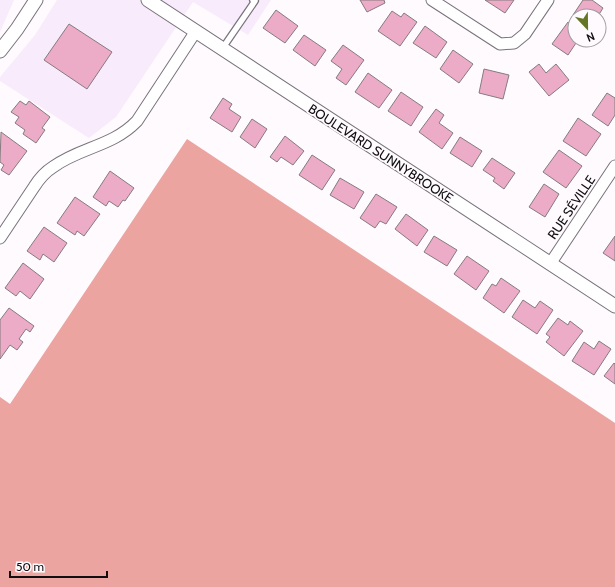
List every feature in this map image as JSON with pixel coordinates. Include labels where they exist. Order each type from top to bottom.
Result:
[{"type":"street","points":[[0,51],[17,29],[36,0]]},
{"type":"street","points":[[432,0],[500,44],[514,43],[525,34],[548,0]]},
{"type":"street","name":"BOULEVARD SUNNYBROOKE","points":[[150,1],[615,306]]},
{"type":"street","points":[[0,238],[34,187],[47,172],[63,161],[116,138],[137,121],[196,31]]},
{"type":"street","name":"RUE SÉVILLE","points":[[550,264],[615,166]]},
{"type":"lane","points":[[222,49],[255,0]]},
{"type":"shaded area","points":[[0,0],[14,0],[0,32]]},
{"type":"shaded area","points":[[57,0],[271,0],[248,35],[193,2],[116,117],[89,138],[0,81],[0,77],[35,35]]},
{"type":"shaded area","points":[[187,139],[615,423],[615,587],[0,587],[0,397],[10,404]]},
{"type":"building","points":[[360,0],[384,0],[385,3],[367,12]]},
{"type":"building","points":[[485,0],[514,0],[505,13]]},
{"type":"building","points":[[583,0],[592,0],[603,8],[578,8]]},
{"type":"building","points":[[276,10],[298,26],[285,43],[263,28]]},
{"type":"building","points":[[392,11],[401,17],[404,13],[417,22],[400,46],[378,31]]},
{"type":"building","points":[[567,23],[567,48],[573,48],[568,55],[552,44]]},
{"type":"building","points":[[69,24],[112,52],[87,89],[44,60]]},
{"type":"building","points":[[425,26],[447,42],[436,58],[413,43]]},
{"type":"building","points":[[304,35],[326,50],[315,66],[293,50]]},
{"type":"building","points":[[343,45],[364,60],[346,85],[336,78],[342,69],[331,61]]},
{"type":"building","points":[[453,50],[473,64],[459,83],[440,69]]},
{"type":"building","points":[[539,64],[546,73],[556,64],[569,80],[549,96],[529,72]]},
{"type":"building","points":[[484,69],[509,75],[503,99],[479,93]]},
{"type":"building","points":[[368,73],[392,90],[379,108],[355,92]]},
{"type":"building","points":[[401,92],[423,107],[411,126],[388,111]]},
{"type":"building","points":[[607,93],[615,98],[615,115],[608,126],[592,115]]},
{"type":"building","points":[[223,98],[232,104],[229,109],[241,117],[232,132],[210,118]]},
{"type":"building","points":[[20,101],[26,105],[29,101],[50,117],[42,128],[45,130],[36,143],[23,134],[25,130],[15,123],[19,117],[11,112]]},
{"type":"building","points":[[436,109],[444,115],[439,123],[453,133],[442,149],[419,132]]},
{"type":"building","points":[[578,118],[601,134],[586,156],[563,141]]},
{"type":"building","points":[[252,119],[267,129],[255,148],[240,137]]},
{"type":"building","points":[[1,132],[27,151],[9,175],[1,170],[4,165],[0,162]]},
{"type":"building","points":[[285,136],[304,151],[293,165],[281,157],[277,162],[270,157]]},
{"type":"building","points":[[460,137],[482,151],[472,167],[450,153]]},
{"type":"building","points":[[559,150],[582,166],[566,188],[543,172]]},
{"type":"building","points":[[312,155],[335,170],[322,190],[299,175]]},
{"type":"building","points":[[492,158],[515,173],[504,189],[493,181],[495,178],[483,170]]},
{"type":"building","points":[[110,171],[134,188],[125,201],[123,200],[118,207],[109,201],[106,206],[93,197]]},
{"type":"building","points":[[340,178],[364,192],[354,209],[330,195]]},
{"type":"building","points":[[544,184],[559,194],[545,217],[529,207]]},
{"type":"building","points":[[376,194],[397,207],[386,224],[380,221],[375,228],[360,218]]},
{"type":"building","points":[[75,197],[100,214],[84,236],[77,231],[75,235],[57,223]]},
{"type":"building","points":[[406,214],[428,230],[417,246],[395,229]]},
{"type":"building","points":[[44,227],[67,243],[54,262],[43,254],[40,260],[27,251]]},
{"type":"building","points":[[434,236],[457,250],[447,266],[424,252]]},
{"type":"building","points":[[615,236],[615,261],[603,253]]},
{"type":"building","points":[[467,256],[489,271],[476,290],[454,274]]},
{"type":"building","points":[[23,263],[44,279],[30,299],[20,291],[16,296],[5,288]]},
{"type":"building","points":[[501,278],[520,291],[504,313],[483,298],[492,284],[496,286]]},
{"type":"building","points":[[523,300],[535,308],[540,301],[553,310],[537,334],[512,317]]},
{"type":"building","points":[[9,308],[34,326],[30,332],[26,329],[19,339],[23,342],[17,350],[10,345],[0,359],[0,320]]},
{"type":"building","points":[[558,318],[568,325],[570,321],[583,331],[564,356],[546,342],[550,337],[546,334]]},
{"type":"building","points":[[599,341],[611,349],[594,375],[572,361],[584,342],[594,349]]},
{"type":"building","points":[[614,363],[615,364],[615,384],[604,376]]}]
